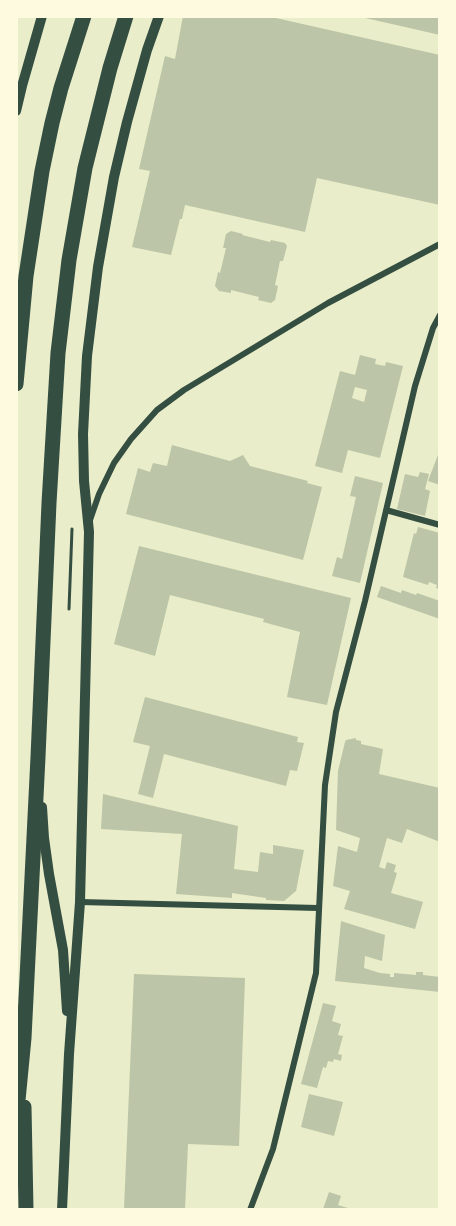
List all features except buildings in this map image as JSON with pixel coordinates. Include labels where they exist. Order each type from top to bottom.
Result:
[{"type":"main road","points":[[16,384],[26,276],[42,171],[61,88],[84,16]]},
{"type":"main road","points":[[16,1121],[24,1038],[58,353],[69,261],[85,168],[98,112],[126,16]]},
{"type":"main road","points":[[24,1038],[26,1209]]},
{"type":"street","points":[[16,111],[42,16]]},
{"type":"street","points":[[62,1209],[69,1054],[80,902],[88,608],[88,524],[83,434],[87,356],[98,267],[114,177],[147,50],[159,16]]},
{"type":"street","points":[[88,524],[114,463],[131,439],[157,410],[184,390],[328,303],[440,244]]},
{"type":"street","points":[[250,1209],[273,1149],[316,973],[325,785],[336,712],[365,601],[415,386],[433,328],[440,315]]},
{"type":"street","points":[[386,510],[440,525]]},
{"type":"street","points":[[38,757],[46,856],[63,950],[69,1054]]},
{"type":"street","points":[[80,902],[318,908]]},
{"type":"path","points":[[69,609],[72,529]]}]
